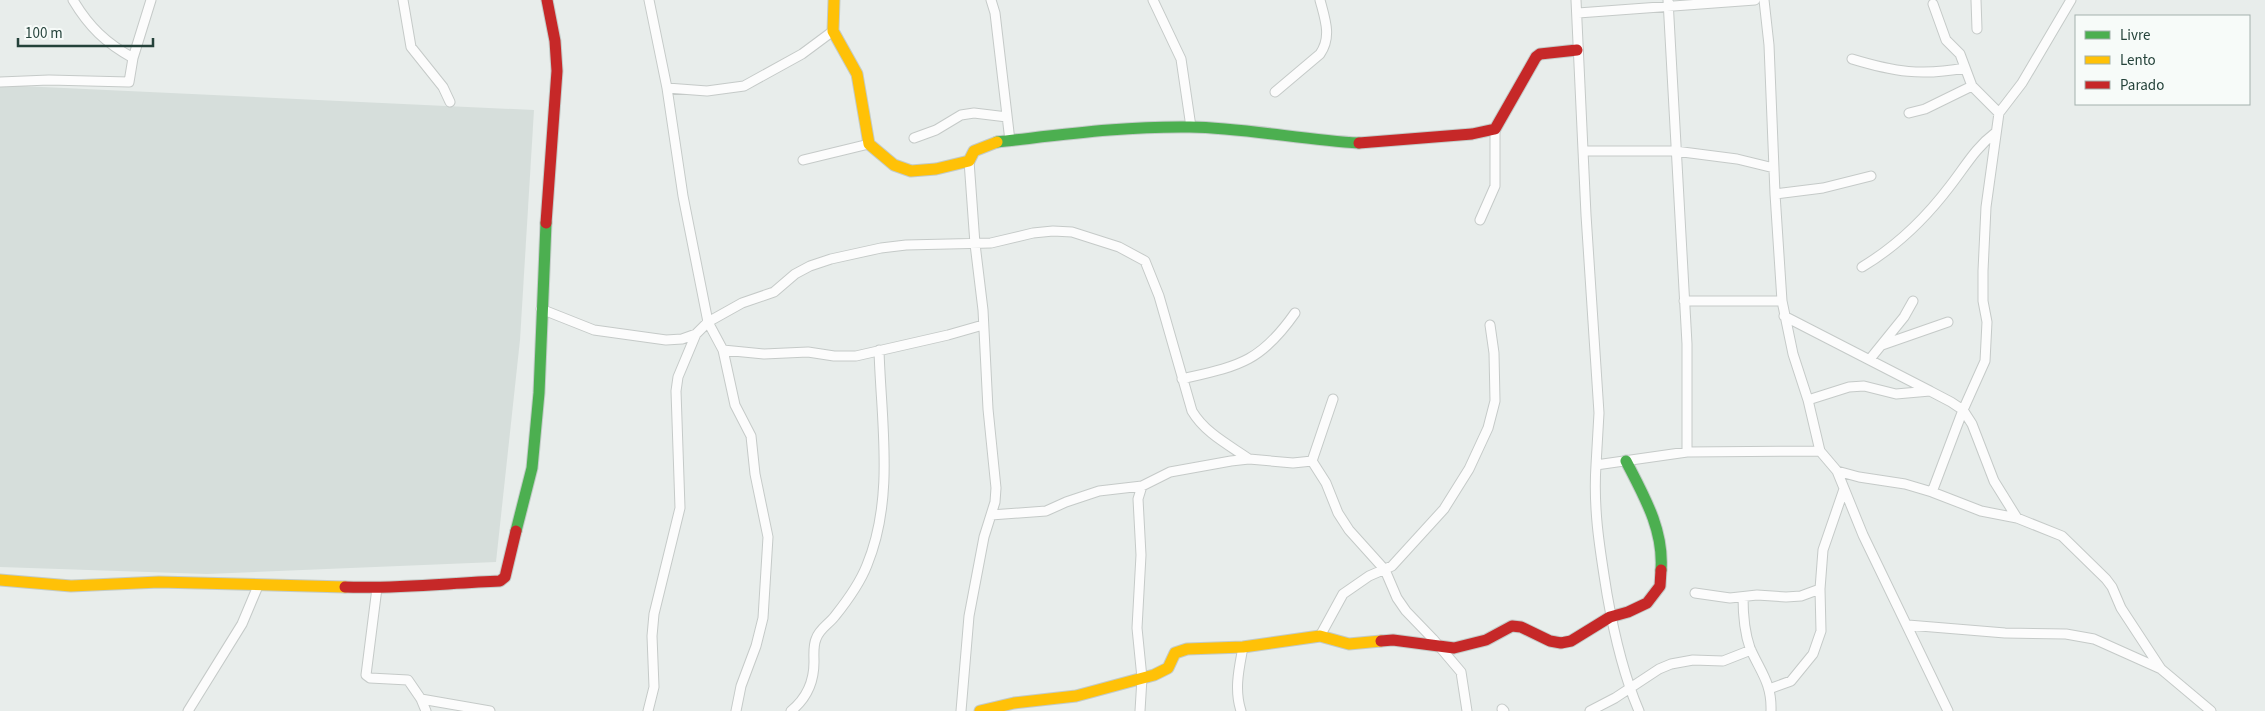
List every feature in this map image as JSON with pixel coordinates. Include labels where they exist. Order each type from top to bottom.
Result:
[{"type":"street","points":[[73,0],[94,30],[110,45],[133,58]]},
{"type":"street","points":[[0,82],[49,80],[130,82],[133,58],[151,0]]},
{"type":"street","points":[[403,0],[411,47],[439,81],[450,102]]},
{"type":"street","points":[[0,580],[71,586],[158,582],[377,588],[433,583],[500,582],[505,577],[532,468],[539,393],[541,309],[551,134],[557,71],[556,41],[548,0]]},
{"type":"street","points":[[649,0],[668,88],[682,196],[708,322],[723,350],[735,405],[751,436],[755,474],[768,537],[763,618],[756,646],[741,686],[736,711]]},
{"type":"street","points":[[834,0],[833,32],[857,74],[869,144],[891,162],[904,169],[917,171],[969,161]]},
{"type":"street","points":[[991,0],[995,12],[1010,141]]},
{"type":"street","points":[[1153,0],[1180,59],[1191,127]]},
{"type":"street","points":[[1275,92],[1320,54],[1325,47],[1326,23],[1320,0]]},
{"type":"street","points":[[1576,0],[1586,215],[1594,316],[1595,386],[1599,413],[1594,491],[1596,524],[1610,617],[1629,687],[1639,711]]},
{"type":"street","points":[[1578,13],[1668,3],[1755,0]]},
{"type":"street","points":[[1764,0],[1770,45],[1775,194],[1782,301],[1793,354],[1808,400],[1820,451],[1838,470],[1859,478],[1905,484],[1932,492],[1981,511],[2017,518],[2062,536],[2106,578],[2126,616],[2161,669]]},
{"type":"street","points":[[1976,0],[1977,29]]},
{"type":"street","points":[[1932,492],[1963,410],[1985,361],[1986,322],[1983,301],[1983,271],[1986,206],[1999,113],[2030,70],[2071,0]]},
{"type":"street","points":[[1668,3],[1687,344],[1687,452]]},
{"type":"street","points":[[1933,4],[1946,40],[1960,54],[1972,86],[1999,113]]},
{"type":"street","points":[[668,88],[707,91],[744,86],[802,54],[833,32]]},
{"type":"street","points":[[1480,220],[1495,186],[1495,129],[1536,57],[1540,54],[1577,50]]},
{"type":"street","points":[[1852,59],[1915,74],[1937,73],[1965,68]]},
{"type":"street","points":[[1909,114],[1938,104],[1972,86]]},
{"type":"street","points":[[914,138],[936,130],[961,115],[974,113],[1007,117]]},
{"type":"street","points":[[961,711],[969,616],[984,537],[991,515],[996,488],[988,410],[969,161],[974,151],[979,147],[1010,141],[1127,128],[1191,127],[1323,141],[1367,143],[1472,134],[1495,129]]},
{"type":"street","points":[[1862,268],[1902,240],[1952,185],[1977,148],[1995,133]]},
{"type":"street","points":[[803,160],[869,144]]},
{"type":"street","points":[[1584,152],[1675,151],[1737,159],[1774,168]]},
{"type":"street","points":[[1775,194],[1822,188],[1871,176]]},
{"type":"street","points":[[648,711],[654,687],[652,636],[654,614],[680,508],[676,391],[678,377],[696,334],[708,322],[742,303],[774,292],[795,274],[831,259],[906,245],[991,243],[1033,233],[1054,231],[1072,232],[1119,247],[1141,257],[1145,261],[1159,296],[1182,379],[1196,419],[1214,436],[1249,459]]},
{"type":"street","points":[[1684,301],[1782,301]]},
{"type":"street","points":[[1870,359],[1904,317],[1912,301]]},
{"type":"street","points":[[541,309],[594,330],[666,340],[696,334]]},
{"type":"street","points":[[1182,379],[1228,368],[1256,355],[1270,344],[1295,313]]},
{"type":"street","points":[[1784,316],[1870,359],[1963,410],[1972,424],[1994,481],[2017,518]]},
{"type":"street","points":[[1881,346],[1948,322]]},
{"type":"street","points":[[723,350],[764,354],[808,352],[856,356],[983,325]]},
{"type":"street","points":[[1320,636],[1344,594],[1369,576],[1392,566],[1428,528],[1459,488],[1488,428],[1494,401],[1494,353],[1490,325]]},
{"type":"street","points":[[791,711],[805,697],[810,687],[814,670],[816,638],[835,617],[856,585],[867,565],[874,543],[880,516],[886,466],[879,350]]},
{"type":"street","points":[[1808,400],[1850,387],[1864,386],[1896,394],[1930,391]]},
{"type":"street","points":[[1312,461],[1333,399]]},
{"type":"street","points":[[1596,465],[1687,452],[1820,451]]},
{"type":"street","points":[[991,515],[1046,511],[1066,502],[1099,492],[1142,486],[1170,472],[1230,460],[1249,459],[1293,463],[1312,461]]},
{"type":"street","points":[[1312,461],[1326,483],[1338,513],[1349,530],[1385,570],[1397,598],[1406,611],[1438,644],[1461,672],[1466,711]]},
{"type":"street","points":[[980,711],[1014,703],[1076,696],[1164,672],[1175,653],[1187,648],[1243,647],[1320,636],[1349,644],[1393,640],[1438,644],[1454,648],[1486,640],[1512,626],[1521,627],[1538,636],[1560,643],[1571,641],[1610,617],[1628,612],[1648,603],[1660,586],[1662,573],[1661,544],[1654,516],[1626,461]]},
{"type":"street","points":[[1838,470],[1863,535],[1948,711]]},
{"type":"street","points":[[1140,711],[1142,678],[1137,628],[1141,555],[1138,499],[1142,486]]},
{"type":"street","points":[[1769,689],[1791,681],[1802,670],[1816,648],[1822,619],[1820,588],[1823,550],[1844,489]]},
{"type":"street","points":[[188,711],[242,624],[258,586]]},
{"type":"street","points":[[377,588],[366,675],[370,678],[408,680],[421,699],[426,711]]},
{"type":"street","points":[[1695,593],[1730,598],[1743,596],[1801,596],[1820,588]]},
{"type":"street","points":[[1743,596],[1746,634],[1751,650],[1766,678],[1771,711]]},
{"type":"street","points":[[1908,625],[2005,633],[2066,634],[2094,639],[2161,669],[2211,711]]},
{"type":"street","points":[[1240,711],[1237,697],[1237,681],[1243,647]]},
{"type":"street","points":[[1590,711],[1671,664],[1693,660],[1723,661],[1751,650]]},
{"type":"street","points":[[421,699],[490,711]]},
{"type":"shaded area","points":[[0,85],[534,110],[520,340],[496,562],[207,574],[0,567]]},
{"type":"traffic: fast","points":[[997,142],[1117,129],[1190,127],[1359,143]]},
{"type":"traffic: fast","points":[[516,531],[532,468],[539,393],[546,223]]},
{"type":"traffic: fast","points":[[1626,461],[1646,500],[1656,527],[1661,555],[1661,570]]},
{"type":"traffic: slow","points":[[834,0],[833,31],[857,74],[869,144],[894,165],[911,171],[936,169],[969,161],[974,151],[997,142]]},
{"type":"traffic: slow","points":[[0,580],[71,586],[159,582],[345,587]]},
{"type":"traffic: slow","points":[[980,711],[1014,703],[1076,696],[1154,675],[1168,668],[1175,653],[1187,649],[1243,647],[1320,636],[1349,644],[1381,641]]},
{"type":"traffic: jam","points":[[546,223],[557,71],[555,41],[547,0]]},
{"type":"traffic: jam","points":[[1359,143],[1472,134],[1495,129],[1536,57],[1540,54],[1577,50]]},
{"type":"traffic: jam","points":[[345,587],[403,587],[500,581],[505,577],[516,531]]},
{"type":"traffic: jam","points":[[1381,641],[1393,640],[1454,648],[1486,640],[1512,626],[1521,627],[1550,641],[1561,643],[1571,641],[1610,617],[1628,612],[1647,603],[1660,586],[1661,570]]}]
